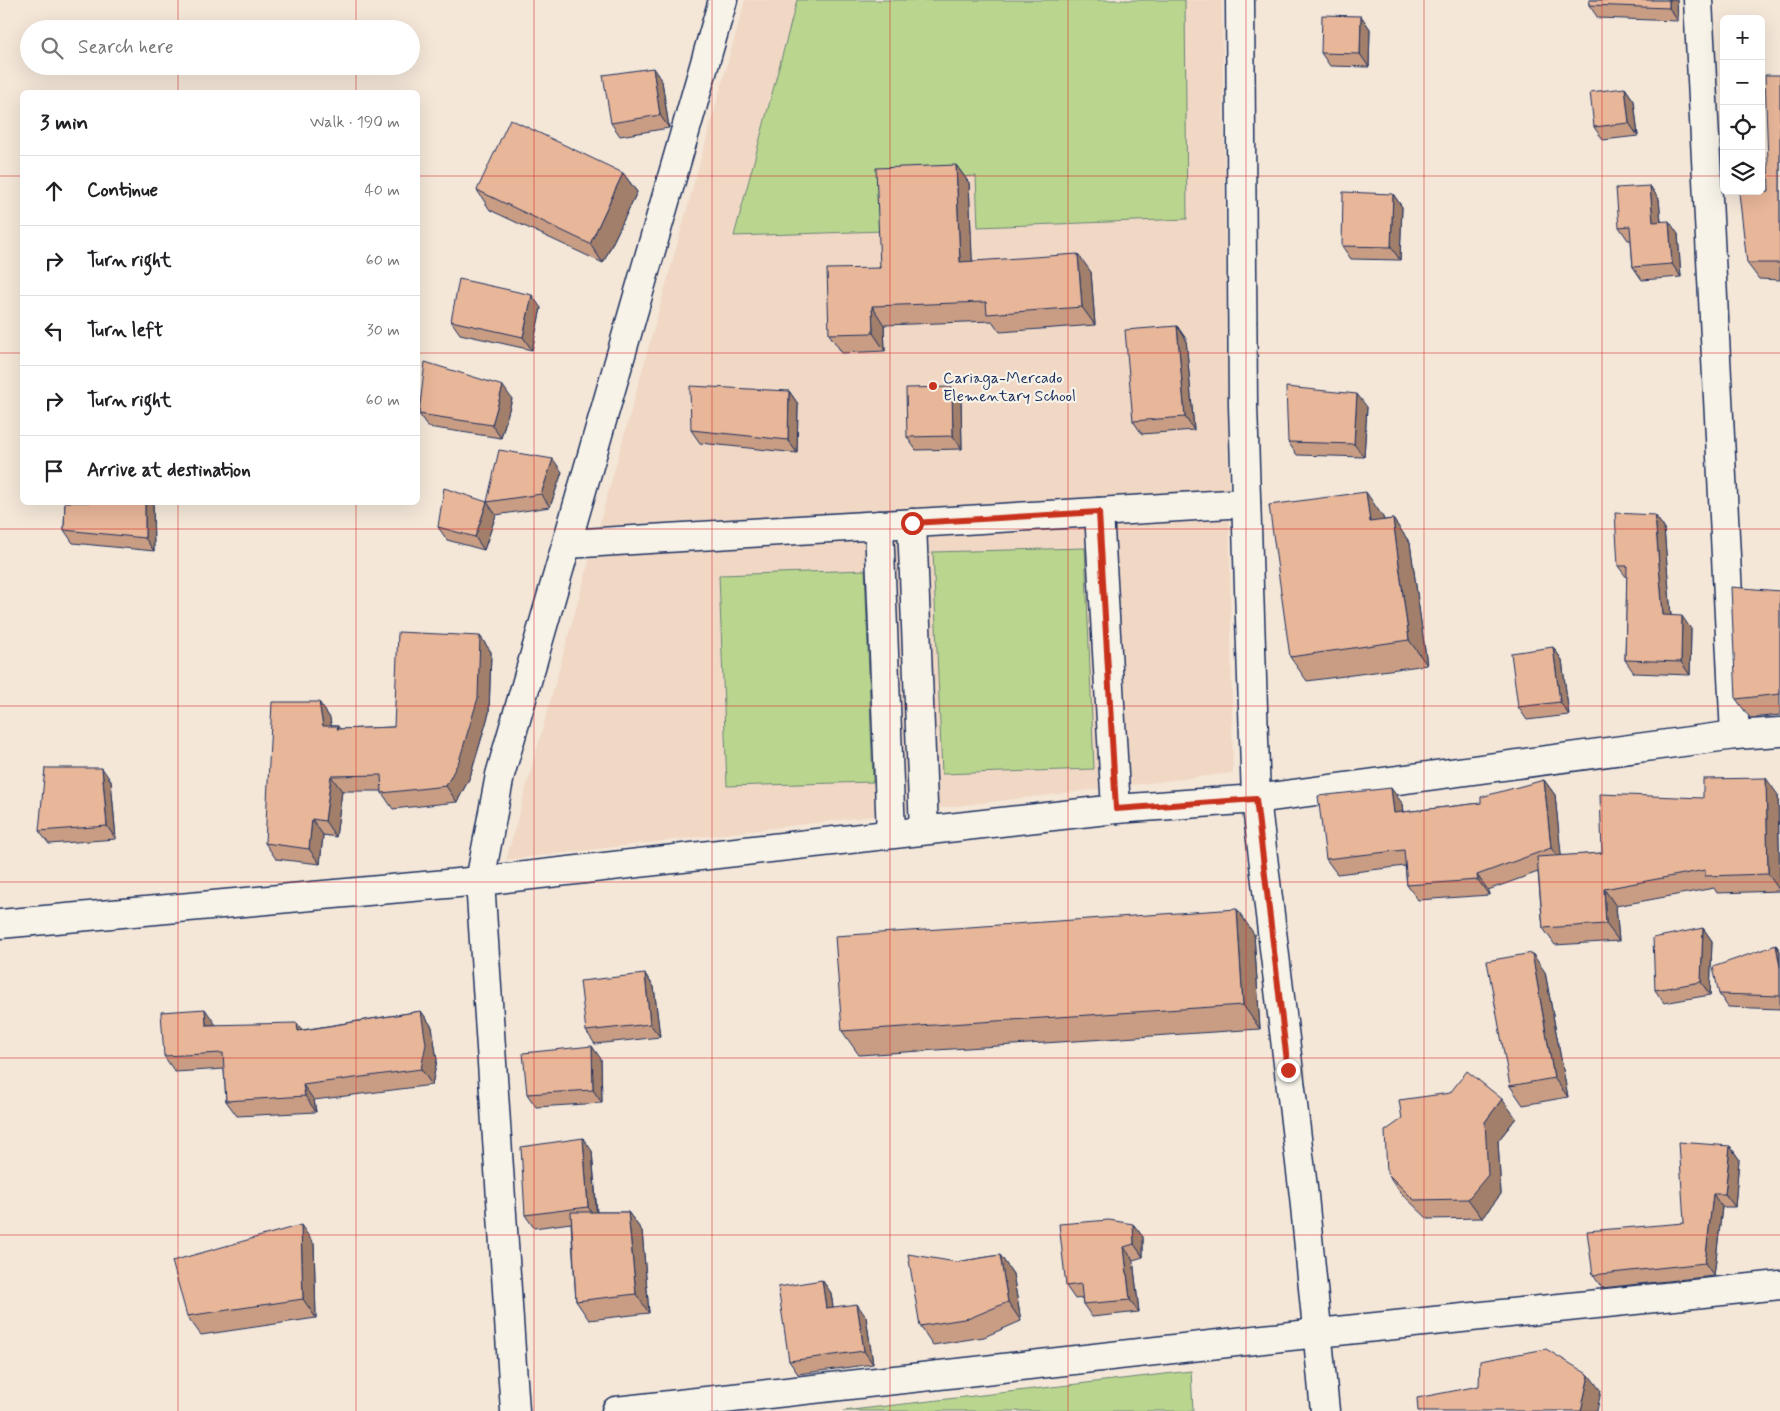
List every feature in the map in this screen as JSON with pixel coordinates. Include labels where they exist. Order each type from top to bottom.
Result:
[{"type":"street","points":[[515,1411],[480,882],[500,775],[723,0]]},
{"type":"street","points":[[1240,0],[1242,396],[1256,799],[1304,1196],[1325,1411]]},
{"type":"street","points":[[1698,0],[1735,735]]},
{"type":"street","points":[[567,544],[1246,503]]},
{"type":"street","points":[[1099,512],[1116,809]]},
{"type":"street","points":[[912,523],[924,830]]},
{"type":"street","points":[[879,525],[891,834]]},
{"type":"street","points":[[0,924],[480,882],[1116,809],[1256,799],[1735,735],[1780,732]]},
{"type":"street","points":[[616,1411],[1318,1333],[1780,1285]]},
{"type":"shaded area","name":"Cariaga-Mercado Elementary School","points":[[745,0],[1222,0],[1233,773],[506,860]]},
{"type":"green space","points":[[797,0],[1185,0],[1187,219],[978,227],[976,176],[883,180],[884,231],[734,236]]},
{"type":"green space","points":[[1085,548],[1094,769],[942,774],[933,552]]},
{"type":"green space","points":[[865,570],[873,782],[727,786],[719,575]]},
{"type":"green space","points":[[1191,1371],[1193,1411],[843,1411]]},
{"type":"building","points":[[1589,0],[1669,0],[1669,8],[1589,5]]},
{"type":"building","points":[[1322,15],[1361,16],[1360,54],[1321,53]]},
{"type":"building","points":[[653,68],[660,115],[611,123],[603,75]]},
{"type":"building","points":[[1765,75],[1780,75],[1780,263],[1747,263],[1739,195],[1765,195],[1765,191],[1769,191]]},
{"type":"building","points":[[1625,88],[1629,123],[1594,127],[1590,92]]},
{"type":"building","points":[[510,119],[623,173],[590,244],[477,190]]},
{"type":"building","points":[[956,165],[960,262],[1078,254],[1082,307],[987,314],[986,302],[872,306],[873,333],[829,334],[827,269],[880,268],[876,168]]},
{"type":"building","points":[[1650,186],[1653,222],[1669,221],[1672,264],[1633,267],[1630,226],[1619,227],[1616,188]]},
{"type":"building","points":[[1343,192],[1393,194],[1391,247],[1342,246]]},
{"type":"building","points":[[459,279],[532,295],[523,337],[451,321]]},
{"type":"building","points":[[1177,326],[1185,417],[1133,421],[1125,330]]},
{"type":"building","points":[[425,362],[503,386],[492,425],[420,414]]},
{"type":"building","points":[[690,386],[789,391],[788,440],[691,430]]},
{"type":"building","points":[[952,387],[953,436],[907,437],[906,388]]},
{"type":"building","points":[[1286,387],[1357,394],[1354,444],[1288,442]]},
{"type":"building","points":[[499,450],[553,459],[541,494],[487,502]]},
{"type":"building","points":[[444,488],[487,502],[475,537],[438,527]]},
{"type":"building","points":[[1366,492],[1370,522],[1393,519],[1409,640],[1290,657],[1269,505]]},
{"type":"building","points":[[65,505],[145,505],[145,538],[64,530]]},
{"type":"building","points":[[1615,513],[1655,515],[1663,615],[1682,616],[1681,662],[1625,660],[1627,566],[1618,566]]},
{"type":"building","points":[[1731,587],[1780,591],[1780,694],[1736,699]]},
{"type":"building","points":[[398,632],[480,636],[478,698],[459,761],[446,786],[382,793],[381,775],[331,776],[325,821],[312,819],[309,849],[265,843],[272,702],[319,702],[323,726],[338,726],[337,729],[394,727]]},
{"type":"building","points":[[1553,647],[1560,702],[1518,707],[1511,653]]},
{"type":"building","points":[[45,768],[102,768],[107,826],[39,831]]},
{"type":"building","points":[[1766,778],[1768,874],[1705,876],[1705,870],[1604,889],[1606,924],[1543,928],[1537,857],[1602,853],[1600,794],[1703,798],[1703,779]]},
{"type":"building","points":[[1544,780],[1551,848],[1477,875],[1478,880],[1407,885],[1404,850],[1326,859],[1318,796],[1391,788],[1394,813],[1481,803],[1481,797]]},
{"type":"building","points":[[1237,909],[1243,1005],[842,1031],[835,936]]},
{"type":"building","points":[[1703,928],[1701,982],[1655,990],[1653,938]]},
{"type":"building","points":[[1776,945],[1780,967],[1780,996],[1719,994],[1713,967]]},
{"type":"building","points":[[1532,953],[1554,1078],[1510,1086],[1487,961]]},
{"type":"building","points":[[645,974],[650,1024],[586,1031],[580,981]]},
{"type":"building","points":[[205,1009],[206,1025],[297,1023],[298,1031],[421,1011],[426,1044],[421,1069],[303,1085],[305,1096],[226,1101],[223,1053],[164,1056],[161,1012]]},
{"type":"building","points":[[592,1046],[593,1090],[527,1094],[523,1053]]},
{"type":"building","points":[[1467,1071],[1502,1099],[1485,1122],[1488,1175],[1468,1199],[1414,1200],[1387,1173],[1385,1131],[1402,1119],[1399,1100],[1450,1093]]},
{"type":"building","points":[[583,1138],[588,1207],[525,1215],[521,1147]]},
{"type":"building","points":[[1679,1142],[1730,1146],[1725,1194],[1713,1194],[1705,1263],[1593,1275],[1587,1231],[1684,1223]]},
{"type":"building","points":[[571,1212],[628,1212],[636,1294],[576,1301]]},
{"type":"building","points":[[1109,1220],[1133,1224],[1134,1244],[1124,1247],[1130,1300],[1083,1304],[1081,1284],[1066,1286],[1059,1224]]},
{"type":"building","points":[[301,1225],[303,1299],[187,1316],[172,1261]]},
{"type":"building","points":[[908,1254],[956,1262],[1000,1255],[1008,1302],[970,1318],[920,1326]]},
{"type":"building","points":[[822,1280],[826,1308],[857,1304],[864,1351],[789,1361],[778,1287]]},
{"type":"building","points":[[1546,1349],[1589,1375],[1581,1411],[1418,1411],[1417,1398],[1479,1386],[1480,1361]]},
{"type":"place","name":"Cariaga-Mercado Elementary School","points":[[933,386]]},
{"type":"route","points":[[912,523],[1099,512],[1116,809],[1256,799],[1288,1070]]}]
